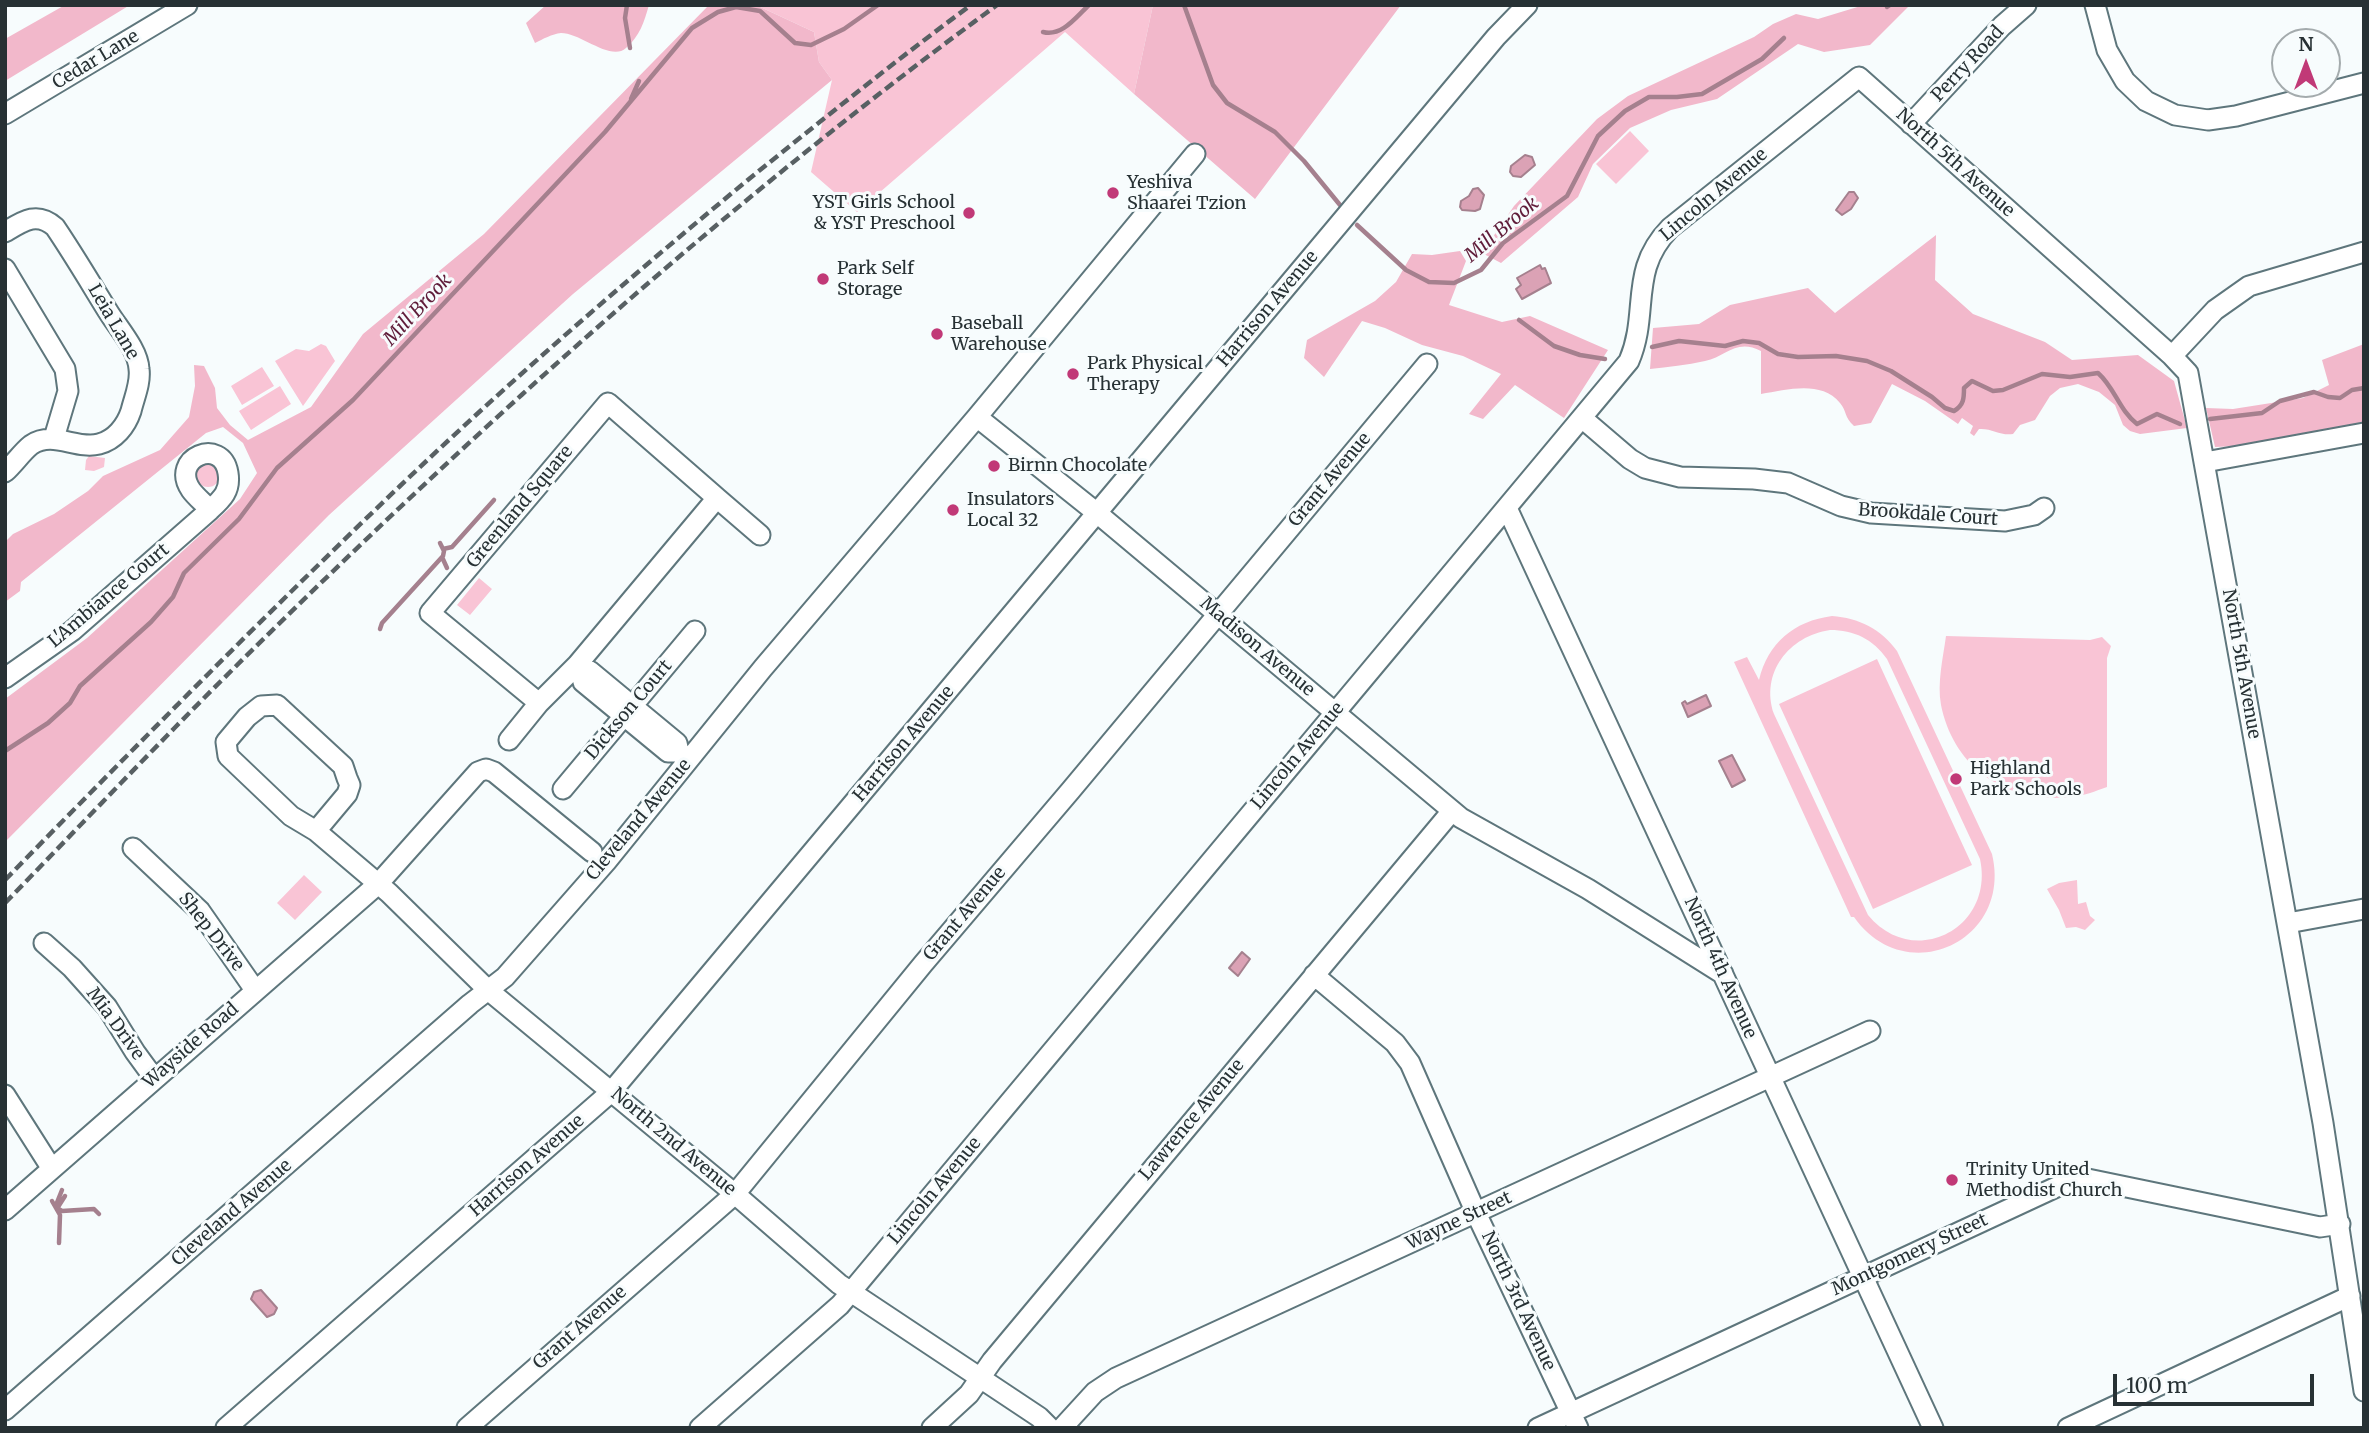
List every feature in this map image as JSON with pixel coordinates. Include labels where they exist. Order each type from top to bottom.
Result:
[{"type":"street","name":"Cedar Lane","points":[[5,114],[187,5]]},
{"type":"street","name":"Harrison Avenue","points":[[226,1428],[611,1092],[1487,47],[1527,5]]},
{"type":"street","name":"Perry Road","points":[[1911,124],[2002,26],[2026,5]]},
{"type":"street","points":[[2095,5],[2107,50],[2125,81],[2146,101],[2175,115],[2208,120],[2236,116],[2364,83]]},
{"type":"street","name":"North 5th Avenue","points":[[1859,77],[2188,373],[2288,923],[2340,1224],[2364,1391]]},
{"type":"street","name":"Lincoln Avenue","points":[[700,1428],[838,1306],[1629,361],[1637,342],[1643,274],[1658,240],[1859,77]]},
{"type":"street","name":"Cleveland Avenue","points":[[5,1410],[505,977],[606,862],[684,756],[977,417],[1195,154]]},
{"type":"street","name":"Leia Lane","points":[[5,232],[26,219],[37,218],[50,222],[137,359],[139,381],[129,416],[120,431],[109,441],[86,446],[54,438]]},
{"type":"street","points":[[2172,356],[2215,310],[2249,286],[2364,252]]},
{"type":"street","points":[[5,269],[65,369],[68,391],[54,438],[32,444],[7,465]]},
{"type":"street","name":"Grant Avenue","points":[[467,1428],[735,1194],[923,964],[1427,364]]},
{"type":"street","name":"Greenland Square","points":[[539,704],[430,613],[608,403],[760,535]]},
{"type":"street","name":"Madison Avenue","points":[[977,417],[1218,613],[1461,818],[1588,889],[1723,975]]},
{"type":"street","name":"Brookdale Court","points":[[1582,418],[1630,459],[1663,474],[1754,479],[1788,484],[1857,512],[2005,521],[2034,515],[2044,508]]},
{"type":"street","points":[[2205,462],[2364,433]]},
{"type":"street","points":[[509,740],[539,704],[578,671],[717,498]]},
{"type":"street","name":"North 4th Avenue","points":[[1507,508],[1637,782],[1723,975],[1933,1428]]},
{"type":"street","name":"L'Ambiance Court","points":[[5,678],[72,631],[210,510]]},
{"type":"street","name":"Dickson Court","points":[[563,789],[695,631]]},
{"type":"street","points":[[578,671],[590,671],[629,712],[677,743],[684,756]]},
{"type":"street","name":"North 2nd Avenue","points":[[316,831],[347,794],[349,785],[343,766],[277,705],[261,706],[247,717],[226,742],[228,756],[291,816],[316,831],[378,884],[488,990],[735,1194],[839,1284],[1039,1417],[1050,1428]]},
{"type":"street","name":"Wayside Road","points":[[5,1210],[378,884],[478,772],[486,769],[494,772],[592,852]]},
{"type":"street","name":"Lawrence Avenue","points":[[932,1428],[969,1394],[1000,1351],[1452,811]]},
{"type":"street","name":"Shep Drive","points":[[133,848],[200,911],[255,990]]},
{"type":"street","points":[[2288,923],[2364,909]]},
{"type":"street","name":"Mia Drive","points":[[44,943],[72,968],[107,1007],[155,1078]]},
{"type":"street","name":"North 3rd Avenue","points":[[1314,975],[1395,1043],[1410,1063],[1476,1213],[1574,1420]]},
{"type":"street","name":"Wayne Street","points":[[1062,1428],[1095,1392],[1116,1378],[1870,1031]]},
{"type":"street","points":[[5,1095],[52,1169]]},
{"type":"street","name":"Montgomery Street","points":[[1538,1428],[1574,1420],[1863,1277],[2078,1177],[2320,1227],[2340,1224]]},
{"type":"street","points":[[2068,1428],[2350,1296]]},
{"type":"shaded area","points":[[65,5],[130,5],[5,81],[5,39]]},
{"type":"shaded area","points":[[546,5],[649,5],[635,39],[626,48],[612,52],[561,33],[535,43],[526,23]]},
{"type":"shaded area","points":[[709,5],[756,5],[814,32],[819,62],[832,80],[573,294],[329,515],[5,842],[5,699],[87,638],[240,499],[257,473],[243,443],[223,427],[206,433],[21,582],[20,591],[5,602],[5,542],[13,534],[54,514],[88,491],[103,476],[160,450],[189,417],[195,386],[194,365],[204,366],[215,388],[217,408],[230,425],[248,440],[311,407],[363,334],[484,234]]},
{"type":"shaded area","points":[[756,5],[1153,5],[1134,94],[1065,32],[857,212],[811,172],[832,80],[819,62],[814,32]]},
{"type":"shaded area","points":[[1153,5],[1401,5],[1255,199],[1134,94]]},
{"type":"shaded area","points":[[1864,5],[1910,5],[1870,45],[1824,52],[1798,44],[1717,99],[1671,110],[1630,128],[1593,164],[1578,197],[1501,263],[1482,253],[1514,206],[1597,119],[1628,96],[1754,37],[1773,24],[1796,14],[1818,19]]},
{"type":"shaded area","points":[[1630,131],[1649,151],[1616,184],[1596,164]]},
{"type":"shaded area","points":[[1525,155],[1532,157],[1535,165],[1521,177],[1513,176],[1510,172],[1511,166]]},
{"type":"shaded area","points":[[1478,188],[1484,195],[1480,209],[1462,210],[1461,201],[1469,196],[1473,189]]},
{"type":"shaded area","points":[[1849,192],[1854,192],[1858,198],[1851,209],[1842,215],[1836,210]]},
{"type":"shaded area","points":[[1936,235],[1935,280],[1973,314],[2045,342],[2072,360],[2138,355],[2174,381],[2187,428],[2140,434],[2130,431],[2123,425],[2115,405],[2099,392],[2078,384],[2060,388],[2050,396],[2035,420],[2020,425],[2013,434],[1979,429],[1974,436],[1970,433],[1973,426],[1962,418],[1958,424],[1925,401],[1892,384],[1871,423],[1854,426],[1840,403],[1823,391],[1803,388],[1761,394],[1761,351],[1752,348],[1738,347],[1705,361],[1650,369],[1653,328],[1699,324],[1730,305],[1808,288],[1835,313]]},
{"type":"shaded area","points":[[1460,251],[1466,261],[1449,305],[1502,322],[1530,316],[1608,350],[1564,418],[1515,385],[1483,419],[1469,414],[1501,374],[1463,356],[1422,345],[1362,321],[1324,377],[1304,358],[1307,340],[1375,301],[1396,282],[1412,254],[1432,255]]},
{"type":"shaded area","points":[[1540,265],[1542,269],[1545,268],[1551,283],[1522,299],[1516,289],[1521,285],[1517,278]]},
{"type":"shaded area","points":[[321,344],[326,346],[335,361],[303,406],[275,361],[296,349],[309,351]]},
{"type":"shaded area","points":[[2364,344],[2364,423],[2237,446],[2215,447],[2206,408],[2233,409],[2303,398],[2329,385],[2322,360]]},
{"type":"shaded area","points":[[262,367],[274,386],[242,405],[231,386]]},
{"type":"shaded area","points":[[280,386],[291,404],[251,430],[239,411]]},
{"type":"shaded area","points":[[89,456],[105,458],[104,467],[94,471],[85,470]]},
{"type":"shaded area","points":[[208,463],[219,470],[220,475],[213,486],[208,487],[197,480],[196,475],[203,464]]},
{"type":"shaded area","points":[[479,578],[492,589],[470,615],[457,605]]},
{"type":"shaded area","points":[[1832,616],[1860,622],[1877,631],[1897,651],[1992,854],[1994,885],[1986,911],[1971,932],[1950,946],[1926,952],[1900,950],[1875,939],[1851,917],[1734,662],[1747,657],[1759,680],[1776,645],[1795,629]],"holes":[[[1839,630],[1869,641],[1887,659],[1980,859],[1981,884],[1975,905],[1963,922],[1946,934],[1927,940],[1907,939],[1886,931],[1868,915],[1774,714],[1771,684],[1781,659],[1802,640],[1815,634]]]},
{"type":"shaded area","points":[[1946,636],[2090,640],[2102,637],[2111,646],[2107,658],[2107,787],[2071,797],[2026,795],[1987,778],[1971,764],[1948,728],[1941,705],[1940,679]]},
{"type":"shaded area","points":[[1877,659],[1972,865],[1873,909],[1779,704]]},
{"type":"shaded area","points":[[1706,695],[1711,706],[1688,717],[1682,703],[1685,701],[1687,704]]},
{"type":"shaded area","points":[[1732,755],[1745,780],[1732,787],[1719,761]]},
{"type":"shaded area","points":[[304,875],[322,892],[295,920],[277,903]]},
{"type":"shaded area","points":[[2077,880],[2078,904],[2086,902],[2090,916],[2095,920],[2085,930],[2066,928],[2047,889],[2059,883]]},
{"type":"shaded area","points":[[1242,952],[1250,959],[1238,976],[1229,968]]},
{"type":"shaded area","points":[[261,1290],[277,1308],[274,1314],[267,1317],[251,1299],[254,1292]]},
{"type":"waterway","points":[[627,5],[625,18],[630,48]]},
{"type":"waterway","name":"Mill Brook","points":[[5,751],[48,723],[70,703],[80,686],[151,622],[173,597],[184,573],[239,519],[277,468],[353,400],[605,132],[692,28],[718,12],[736,7],[760,11],[795,43],[811,45],[844,29],[878,5]]},
{"type":"waterway","name":"Mill Brook","points":[[1043,32],[1062,29],[1089,5]]},
{"type":"waterway","name":"Mill Brook","points":[[1184,5],[1213,85],[1227,103],[1275,132],[1304,161],[1340,205]]},
{"type":"waterway","name":"Mill Brook","points":[[1357,225],[1406,270],[1429,282],[1454,283],[1481,270],[1503,243],[1567,196],[1598,136],[1625,111],[1649,97],[1702,94],[1762,59],[1784,38]]},
{"type":"waterway","name":"Mill Brook","points":[[631,99],[639,81]]},
{"type":"waterway","points":[[1519,320],[1554,346],[1580,355],[1605,359]]},
{"type":"waterway","points":[[1652,347],[1679,341],[1725,346],[1743,341],[1759,343],[1778,354],[1798,357],[1836,356],[1867,361],[1891,371],[1945,408],[1954,411],[1963,401],[1964,388],[1972,381],[1993,391],[2003,390],[2042,374],[2070,377],[2098,373],[2137,424],[2157,414],[2180,424]]},
{"type":"waterway","points":[[2210,419],[2262,413],[2280,401],[2314,392],[2340,398],[2352,390],[2364,388]]},
{"type":"waterway","points":[[443,549],[452,547],[494,500]]},
{"type":"waterway","points":[[380,629],[382,623],[443,556],[440,543]]},
{"type":"waterway","points":[[442,557],[447,568]]},
{"type":"waterway","points":[[56,1205],[62,1190]]},
{"type":"waterway","points":[[56,1206],[58,1207],[65,1196]]},
{"type":"waterway","points":[[52,1201],[60,1215],[59,1243]]},
{"type":"waterway","points":[[57,1208],[62,1211],[94,1209],[99,1214]]},
{"type":"railway","points":[[5,880],[300,583],[528,368],[749,179],[971,5]]},
{"type":"railway","points":[[5,903],[221,681],[500,414],[596,328],[793,162],[997,5]]},
{"type":"place","name":"Yeshiva Shaarei Tzion","points":[[1113,193]]},
{"type":"place","name":"YST Girls School & YST Preschool","points":[[969,213]]},
{"type":"place","name":"Park Self Storage","points":[[823,279]]},
{"type":"place","name":"Baseball Warehouse","points":[[937,334]]},
{"type":"place","name":"Park Physical Therapy","points":[[1073,374]]},
{"type":"place","name":"Birnn Chocolate","points":[[994,466]]},
{"type":"place","name":"Insulators Local 32","points":[[953,510]]},
{"type":"place","name":"Highland Park Schools","points":[[1956,779]]},
{"type":"place","name":"Trinity United Methodist Church","points":[[1952,1180]]}]
